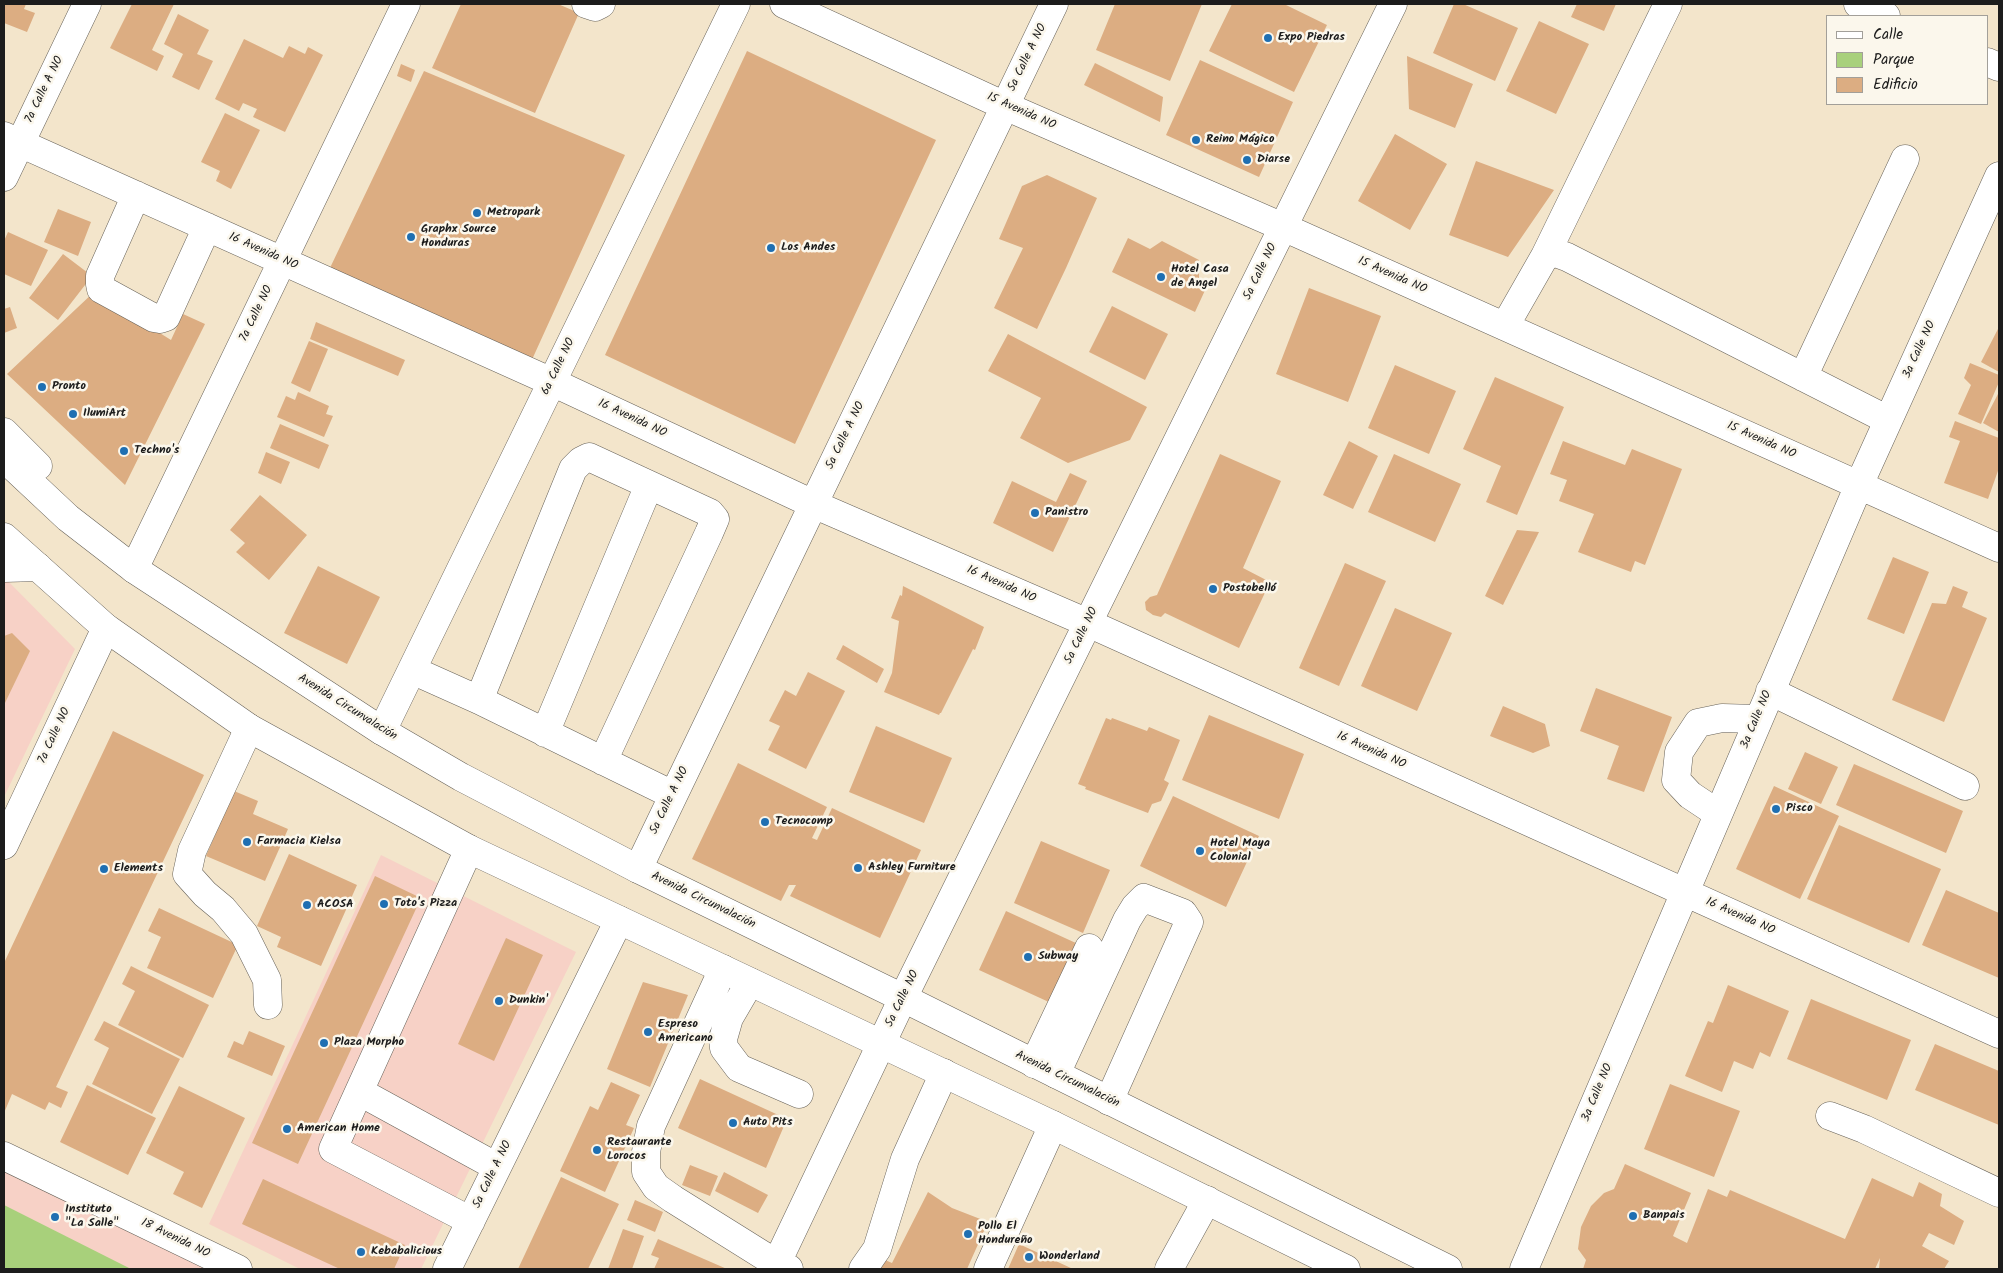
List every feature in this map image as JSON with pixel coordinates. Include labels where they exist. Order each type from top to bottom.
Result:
[{"type":"main road","name":"7a Calle A NO","points":[[4,177],[12,139],[87,4]]},
{"type":"main road","name":"7a Calle NO","points":[[138,562],[406,4]]},
{"type":"main road","points":[[586,4],[595,8],[601,4]]},
{"type":"main road","name":"6a Calle NO","points":[[382,731],[736,4]]},
{"type":"main road","name":"15 Avenida NO","points":[[784,4],[1005,106],[1283,227],[1999,548]]},
{"type":"main road","name":"5a Calle A NO","points":[[638,869],[1054,4]]},
{"type":"main road","name":"5a Calle NO","points":[[780,1268],[903,998],[1393,4]]},
{"type":"main road","points":[[1505,326],[1545,256],[1668,4]]},
{"type":"main road","points":[[1858,4],[1884,15]]},
{"type":"main road","name":"16 Avenida NO","points":[[12,139],[552,382],[814,504],[1088,623],[1999,1034]]},
{"type":"main road","points":[[1803,377],[1906,159]]},
{"type":"main road","name":"3a Calle NO","points":[[1524,1269],[1858,485],[1999,176]]},
{"type":"main road","points":[[136,195],[100,276],[100,284],[101,289],[154,318],[166,317],[207,227]]},
{"type":"main road","points":[[1545,256],[1556,254],[1567,257],[1888,420]]},
{"type":"main road","points":[[4,432],[138,562]]},
{"type":"main road","points":[[479,700],[573,468],[589,457],[710,513],[715,519],[603,761]]},
{"type":"main road","name":"Avenida Circunvalación","points":[[4,458],[68,518],[138,562],[188,604],[382,731],[461,777],[638,869],[903,998],[1448,1269]]},
{"type":"main road","points":[[545,733],[649,485]]},
{"type":"main road","points":[[4,537],[106,628],[249,728],[469,849],[1053,1125],[1346,1269]]},
{"type":"main road","points":[[4,568],[38,567]]},
{"type":"main road","name":"7a Calle NO","points":[[4,845],[106,628]]},
{"type":"main road","points":[[412,670],[479,700],[673,794]]},
{"type":"main road","points":[[1770,691],[1965,786]]},
{"type":"main road","points":[[1717,813],[1690,795],[1676,780],[1679,752],[1698,723],[1722,718],[1757,719]]},
{"type":"main road","points":[[249,728],[192,851],[186,874],[205,894],[223,908],[244,934],[267,980],[268,1005]]},
{"type":"main road","points":[[469,849],[333,1149],[471,1221]]},
{"type":"main road","points":[[1045,1069],[1135,907],[1144,898],[1183,913],[1189,922],[1109,1101]]},
{"type":"main road","name":"5a Calle A NO","points":[[447,1269],[620,920]]},
{"type":"main road","points":[[1045,1069],[1089,948]]},
{"type":"main road","points":[[723,969],[652,1126],[646,1152],[646,1172],[656,1187],[667,1195],[780,1268]]},
{"type":"main road","points":[[750,982],[729,1018],[723,1039],[724,1048],[739,1068],[799,1094]]},
{"type":"main road","points":[[863,1269],[877,1249],[905,1160],[944,1073]]},
{"type":"main road","points":[[360,1092],[497,1167]]},
{"type":"main road","points":[[1830,1116],[1864,1129],[1999,1193]]},
{"type":"main road","points":[[988,1269],[1053,1125]]},
{"type":"main road","name":"18 Avenida NO","points":[[4,1156],[238,1269]]},
{"type":"main road","points":[[1169,1269],[1207,1200]]},
{"type":"shaded area","points":[[4,577],[75,649],[4,797]]},
{"type":"shaded area","points":[[381,855],[576,952],[421,1269],[300,1269],[209,1224]]},
{"type":"shaded area","name":"Instituto \"La Salle\"","points":[[4,1165],[208,1269],[4,1269]]},
{"type":"green space","points":[[4,1205],[131,1269],[4,1269]]},
{"type":"building","points":[[4,4],[26,4],[24,9],[35,13],[27,32],[4,23]]},
{"type":"building","points":[[132,4],[174,4],[152,50],[164,56],[157,71],[110,48]]},
{"type":"building","points":[[461,4],[558,4],[579,13],[535,113],[432,68]]},
{"type":"building","points":[[1115,4],[1202,4],[1170,81],[1096,50]]},
{"type":"building","name":"Expo Piedras","points":[[1232,4],[1284,4],[1327,25],[1294,92],[1209,51]]},
{"type":"building","points":[[1454,4],[1463,4],[1518,28],[1495,81],[1433,53]]},
{"type":"building","points":[[1577,4],[1616,4],[1604,31],[1571,17]]},
{"type":"building","points":[[178,14],[209,30],[197,54],[213,61],[199,90],[172,77],[183,54],[164,44]]},
{"type":"building","points":[[1539,21],[1589,44],[1556,114],[1506,91]]},
{"type":"building","points":[[244,39],[283,58],[289,46],[305,54],[308,47],[323,55],[285,132],[253,117],[257,109],[243,103],[239,111],[215,99]]},
{"type":"building","name":"Los Andes","points":[[747,51],[936,140],[795,444],[605,355]]},
{"type":"building","points":[[1407,56],[1473,84],[1455,128],[1409,109]]},
{"type":"building","points":[[1200,60],[1293,102],[1259,177],[1166,135]]},
{"type":"building","points":[[1095,63],[1163,97],[1160,122],[1084,85]]},
{"type":"building","points":[[401,64],[415,70],[411,82],[397,76]]},
{"type":"building","name":"Metropark","points":[[424,71],[625,155],[530,364],[329,270]]},
{"type":"building","points":[[225,113],[260,130],[231,189],[216,181],[220,171],[201,162]]},
{"type":"building","points":[[1395,134],[1447,164],[1410,230],[1358,201]]},
{"type":"building","points":[[1476,161],[1554,190],[1508,257],[1449,235]]},
{"type":"building","points":[[1047,175],[1097,198],[1037,329],[994,308],[1023,248],[999,239],[1022,186]]},
{"type":"building","points":[[58,209],[91,222],[78,256],[44,242]]},
{"type":"building","points":[[8,232],[48,250],[31,286],[4,274],[4,241]]},
{"type":"building","name":"Hotel Casa de Angel","points":[[1128,238],[1150,249],[1162,241],[1199,260],[1199,282],[1207,286],[1195,312],[1112,272]]},
{"type":"building","points":[[63,254],[92,276],[58,320],[29,298]]},
{"type":"building","points":[[1309,288],[1381,316],[1348,402],[1276,374]]},
{"type":"building","points":[[94,292],[171,340],[183,314],[205,324],[125,485],[7,374]]},
{"type":"building","points":[[1112,306],[1168,334],[1145,380],[1089,352]]},
{"type":"building","points":[[10,307],[17,328],[4,333],[4,309]]},
{"type":"building","points":[[316,322],[405,360],[398,376],[310,339]]},
{"type":"building","points":[[1999,327],[1999,372],[1981,362]]},
{"type":"building","points":[[1008,334],[1147,407],[1130,440],[1068,463],[1020,438],[1041,398],[988,371]]},
{"type":"building","points":[[309,341],[328,349],[310,392],[291,383]]},
{"type":"building","points":[[1970,363],[1999,375],[1999,382],[1981,424],[1958,414],[1971,385],[1964,378]]},
{"type":"building","points":[[1395,365],[1456,391],[1429,454],[1368,428]]},
{"type":"building","points":[[1495,377],[1564,407],[1517,515],[1486,502],[1501,466],[1463,449]]},
{"type":"building","points":[[298,392],[329,406],[326,414],[333,416],[324,437],[277,417],[286,396],[295,400]]},
{"type":"building","points":[[1999,392],[1999,432],[1983,423]]},
{"type":"building","points":[[1955,421],[1999,438],[1999,468],[1988,499],[1944,483],[1960,441],[1949,437]]},
{"type":"building","points":[[280,424],[329,445],[319,469],[270,448]]},
{"type":"building","points":[[1349,441],[1378,456],[1353,509],[1323,495]]},
{"type":"building","points":[[1563,441],[1625,465],[1632,449],[1682,469],[1645,565],[1635,561],[1631,572],[1578,552],[1594,514],[1559,501],[1567,480],[1550,474]]},
{"type":"building","points":[[266,452],[290,462],[281,484],[258,473]]},
{"type":"building","points":[[1220,454],[1281,481],[1243,568],[1270,582],[1239,648],[1165,613],[1161,617],[1153,615],[1146,610],[1145,602],[1150,597],[1157,595]]},
{"type":"building","points":[[1394,454],[1461,484],[1435,542],[1368,512]]},
{"type":"building","name":"Panistro","points":[[1070,473],[1087,481],[1053,552],[993,523],[1012,481],[1056,502]]},
{"type":"building","points":[[260,495],[307,535],[269,580],[236,552],[245,543],[230,530]]},
{"type":"building","points":[[1517,530],[1539,532],[1503,605],[1485,596]]},
{"type":"building","points":[[1893,557],[1929,572],[1904,634],[1867,619]]},
{"type":"building","points":[[1345,563],[1386,581],[1339,686],[1299,668]]},
{"type":"building","points":[[318,566],[380,597],[347,664],[284,633]]},
{"type":"building","points":[[903,586],[984,627],[975,650],[973,649],[939,715],[884,692],[892,673],[899,621],[891,618],[900,595],[902,596]]},
{"type":"building","points":[[1953,586],[1968,592],[1962,607],[1987,618],[1944,722],[1892,700],[1932,603],[1946,604]]},
{"type":"building","points":[[1395,608],[1452,633],[1417,711],[1361,686]]},
{"type":"building","points":[[12,633],[30,651],[4,705],[4,636]]},
{"type":"building","points":[[843,645],[884,669],[877,683],[836,659]]},
{"type":"building","points":[[808,672],[845,691],[806,769],[768,750],[780,726],[769,721],[785,690],[796,696]]},
{"type":"building","points":[[1596,688],[1672,717],[1644,792],[1607,779],[1619,746],[1580,731]]},
{"type":"building","points":[[1503,706],[1545,724],[1550,746],[1533,753],[1490,736]]},
{"type":"building","points":[[1209,715],[1304,754],[1279,819],[1182,780]]},
{"type":"building","points":[[1106,718],[1111,720],[1112,718],[1147,731],[1149,727],[1180,740],[1164,780],[1169,783],[1161,801],[1152,804],[1148,813],[1085,789],[1086,787],[1078,784]]},
{"type":"building","points":[[876,726],[952,758],[924,823],[849,792]]},
{"type":"building","name":"Elements","points":[[113,731],[204,775],[56,1087],[68,1092],[61,1108],[49,1102],[45,1110],[12,1094],[4,1113],[4,963]]},
{"type":"building","points":[[1805,752],[1838,767],[1821,804],[1788,789]]},
{"type":"building","points":[[738,763],[827,807],[812,838],[817,840],[832,808],[921,850],[880,938],[790,896],[796,885],[789,885],[781,901],[692,859]]},
{"type":"building","points":[[1854,764],[1963,811],[1946,853],[1836,805]]},
{"type":"building","points":[[1774,786],[1839,816],[1800,899],[1736,869]]},
{"type":"building","name":"Farmacia Kielsa","points":[[234,791],[258,801],[253,814],[288,829],[265,881],[206,856]]},
{"type":"building","name":"Hotel Maya Colonial","points":[[1173,796],[1259,836],[1226,907],[1140,866]]},
{"type":"building","points":[[1839,825],[1941,869],[1909,943],[1807,899]]},
{"type":"building","points":[[1041,841],[1110,870],[1083,933],[1014,903]]},
{"type":"building","name":"ACOSA","points":[[289,854],[357,885],[321,966],[277,947],[281,937],[257,926]]},
{"type":"building","points":[[375,876],[421,898],[298,1164],[252,1143]]},
{"type":"building","points":[[1946,890],[1999,913],[1999,978],[1922,945]]},
{"type":"building","points":[[159,908],[238,945],[213,998],[147,968],[161,937],[148,931]]},
{"type":"building","name":"Subway","points":[[1006,911],[1078,944],[1051,1003],[979,970]]},
{"type":"building","points":[[506,938],[543,955],[494,1061],[458,1044]]},
{"type":"building","points":[[131,966],[209,1005],[183,1058],[118,1025],[135,991],[122,984]]},
{"type":"building","name":"Espreso Americano","points":[[643,982],[688,995],[650,1087],[607,1069]]},
{"type":"building","points":[[1728,985],[1789,1011],[1770,1057],[1760,1052],[1753,1069],[1734,1061],[1722,1092],[1685,1076],[1708,1021],[1713,1023]]},
{"type":"building","points":[[1811,999],[1911,1040],[1887,1100],[1787,1059]]},
{"type":"building","points":[[104,1021],[180,1059],[152,1114],[92,1084],[109,1048],[94,1040]]},
{"type":"building","points":[[249,1031],[285,1046],[272,1076],[227,1057],[234,1041],[243,1045]]},
{"type":"building","points":[[1935,1044],[1999,1071],[1999,1125],[1915,1090]]},
{"type":"building","name":"Auto Pits","points":[[700,1079],[787,1119],[766,1168],[678,1128]]},
{"type":"building","name":"Restaurante Lorocos","points":[[611,1082],[640,1095],[626,1125],[634,1128],[605,1192],[560,1171],[590,1106],[598,1110]]},
{"type":"building","points":[[1670,1084],[1740,1111],[1714,1177],[1644,1149]]},
{"type":"building","points":[[87,1085],[156,1118],[128,1175],[60,1142]]},
{"type":"building","points":[[179,1086],[245,1118],[202,1208],[173,1194],[184,1172],[146,1153]]},
{"type":"building","points":[[1625,1164],[1691,1193],[1673,1236],[1687,1243],[1708,1189],[1727,1197],[1730,1190],[1845,1239],[1872,1178],[1913,1197],[1919,1182],[1942,1194],[1940,1206],[1964,1221],[1954,1245],[1929,1233],[1922,1246],[1949,1261],[1944,1269],[1879,1269],[1880,1258],[1875,1269],[1583,1269],[1586,1260],[1578,1249],[1581,1227],[1591,1206],[1604,1193],[1614,1189]]},
{"type":"building","points":[[690,1165],[718,1176],[710,1196],[682,1185]]},
{"type":"building","points":[[724,1172],[768,1195],[758,1213],[715,1191]]},
{"type":"building","points":[[561,1177],[619,1204],[588,1269],[518,1269]]},
{"type":"building","points":[[263,1179],[405,1245],[394,1269],[340,1269],[242,1224]]},
{"type":"building","name":"Pollo El Hondureño","points":[[928,1192],[952,1208],[988,1222],[967,1269],[881,1269],[885,1260],[892,1263]]},
{"type":"building","points":[[635,1200],[663,1212],[655,1232],[627,1220]]},
{"type":"building","points":[[623,1229],[644,1236],[632,1269],[608,1269]]},
{"type":"building","points":[[658,1239],[727,1269],[654,1269],[659,1258],[651,1255]]},
{"type":"building","name":"Wonderland","points":[[1019,1244],[1073,1269],[1008,1269]]},
{"type":"place","name":"Expo Piedras","points":[[1268,38]]},
{"type":"place","name":"Reino Mágico","points":[[1196,140]]},
{"type":"place","name":"Diarse","points":[[1247,160]]},
{"type":"place","name":"Metropark","points":[[477,213]]},
{"type":"place","name":"Graphx Source Honduras","points":[[411,237]]},
{"type":"place","name":"Los Andes","points":[[771,248]]},
{"type":"place","name":"Hotel Casa de Angel","points":[[1161,277]]},
{"type":"place","name":"Pronto","points":[[42,387]]},
{"type":"place","name":"IlumiArt","points":[[73,414]]},
{"type":"place","name":"Techno's","points":[[124,451]]},
{"type":"place","name":"Panistro","points":[[1035,513]]},
{"type":"place","name":"Postobelló","points":[[1213,589]]},
{"type":"place","name":"Pisco","points":[[1776,809]]},
{"type":"place","name":"Tecnocomp","points":[[765,822]]},
{"type":"place","name":"Farmacia Kielsa","points":[[247,842]]},
{"type":"place","name":"Hotel Maya Colonial","points":[[1200,851]]},
{"type":"place","name":"Ashley Furniture","points":[[858,868]]},
{"type":"place","name":"Elements","points":[[104,869]]},
{"type":"place","name":"Toto's Pizza","points":[[384,904]]},
{"type":"place","name":"ACOSA","points":[[307,905]]},
{"type":"place","name":"Subway","points":[[1028,957]]},
{"type":"place","name":"Dunkin'","points":[[499,1001]]},
{"type":"place","name":"Espreso Americano","points":[[648,1032]]},
{"type":"place","name":"Plaza Morpho","points":[[324,1043]]},
{"type":"place","name":"Auto Pits","points":[[733,1123]]},
{"type":"place","name":"American Home","points":[[287,1129]]},
{"type":"place","name":"Restaurante Lorocos","points":[[597,1150]]},
{"type":"place","name":"Banpais","points":[[1633,1216]]},
{"type":"place","name":"Instituto \"La Salle\"","points":[[55,1217]]},
{"type":"place","name":"Pollo El Hondureño","points":[[968,1234]]},
{"type":"place","name":"Kebabalicious","points":[[361,1252]]},
{"type":"place","name":"Wonderland","points":[[1029,1257]]}]
